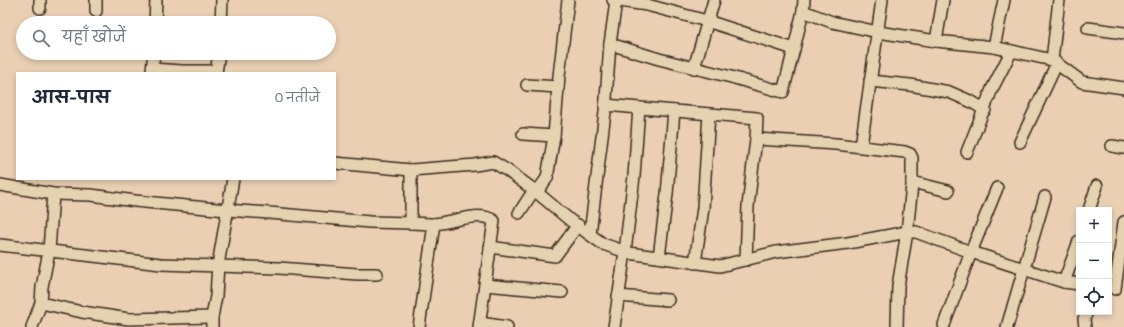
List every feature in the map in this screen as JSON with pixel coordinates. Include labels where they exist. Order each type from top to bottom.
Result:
[{"type":"street","points":[[155,16],[156,0]]},
{"type":"street","points":[[221,16],[222,0]]},
{"type":"street","points":[[519,213],[547,178],[554,136],[568,0]]},
{"type":"street","points":[[613,0],[646,5],[707,21],[794,49]]},
{"type":"street","points":[[590,234],[606,105],[610,44],[616,0]]},
{"type":"street","points":[[694,68],[714,0]]},
{"type":"street","points":[[861,146],[882,0]]},
{"type":"street","points":[[936,40],[943,0]]},
{"type":"street","points":[[994,47],[1004,0]]},
{"type":"street","points":[[1020,142],[1054,61],[1059,0]]},
{"type":"street","points":[[610,44],[659,59],[783,92],[804,5],[832,22],[878,32],[994,47],[1054,61],[1082,82],[1124,88]]},
{"type":"street","points":[[1088,28],[1124,33]]},
{"type":"street","points":[[967,152],[985,110],[992,89],[1011,52]]},
{"type":"street","points":[[153,60],[152,69],[216,72],[218,60]]},
{"type":"street","points":[[870,81],[910,85],[949,92],[972,102],[985,110]]},
{"type":"street","points":[[526,85],[558,87]]},
{"type":"street","points":[[606,105],[757,118],[748,206],[746,260]]},
{"type":"street","points":[[614,327],[634,176],[639,108]]},
{"type":"street","points":[[659,257],[667,194],[674,111]]},
{"type":"street","points":[[695,262],[703,208],[709,114]]},
{"type":"street","points":[[523,134],[554,136]]},
{"type":"street","points":[[756,139],[861,146],[910,154],[912,158],[912,182],[907,232],[898,286],[898,327]]},
{"type":"street","points":[[1112,146],[1124,148]]},
{"type":"street","points":[[336,163],[411,170],[475,165],[493,162],[536,191],[603,244],[625,252],[720,266],[776,252],[848,243],[907,232],[916,232],[1024,270],[1064,282],[1076,284]]},
{"type":"street","points":[[411,170],[411,223]]},
{"type":"street","points":[[41,303],[82,312],[128,319],[212,322],[216,296],[218,265],[233,180]]},
{"type":"street","points":[[912,182],[948,191]]},
{"type":"street","points":[[0,185],[53,194],[91,195],[227,210],[370,222],[434,224],[475,217],[489,218],[494,221],[479,325],[506,327]]},
{"type":"street","points":[[1090,207],[1097,186]]},
{"type":"street","points":[[944,325],[997,188]]},
{"type":"street","points":[[32,327],[41,303],[42,287],[49,251],[53,194]]},
{"type":"street","points":[[1008,327],[1045,197]]},
{"type":"street","points":[[1116,289],[1124,222]]},
{"type":"street","points":[[418,327],[434,224]]},
{"type":"street","points":[[490,247],[555,256],[578,225]]},
{"type":"street","points":[[1064,282],[1078,243]]},
{"type":"street","points":[[0,245],[161,264],[218,265],[377,274]]},
{"type":"street","points":[[486,284],[562,292]]},
{"type":"street","points":[[618,296],[668,300]]},
{"type":"street","points":[[1085,327],[1084,319],[1086,315]]}]
